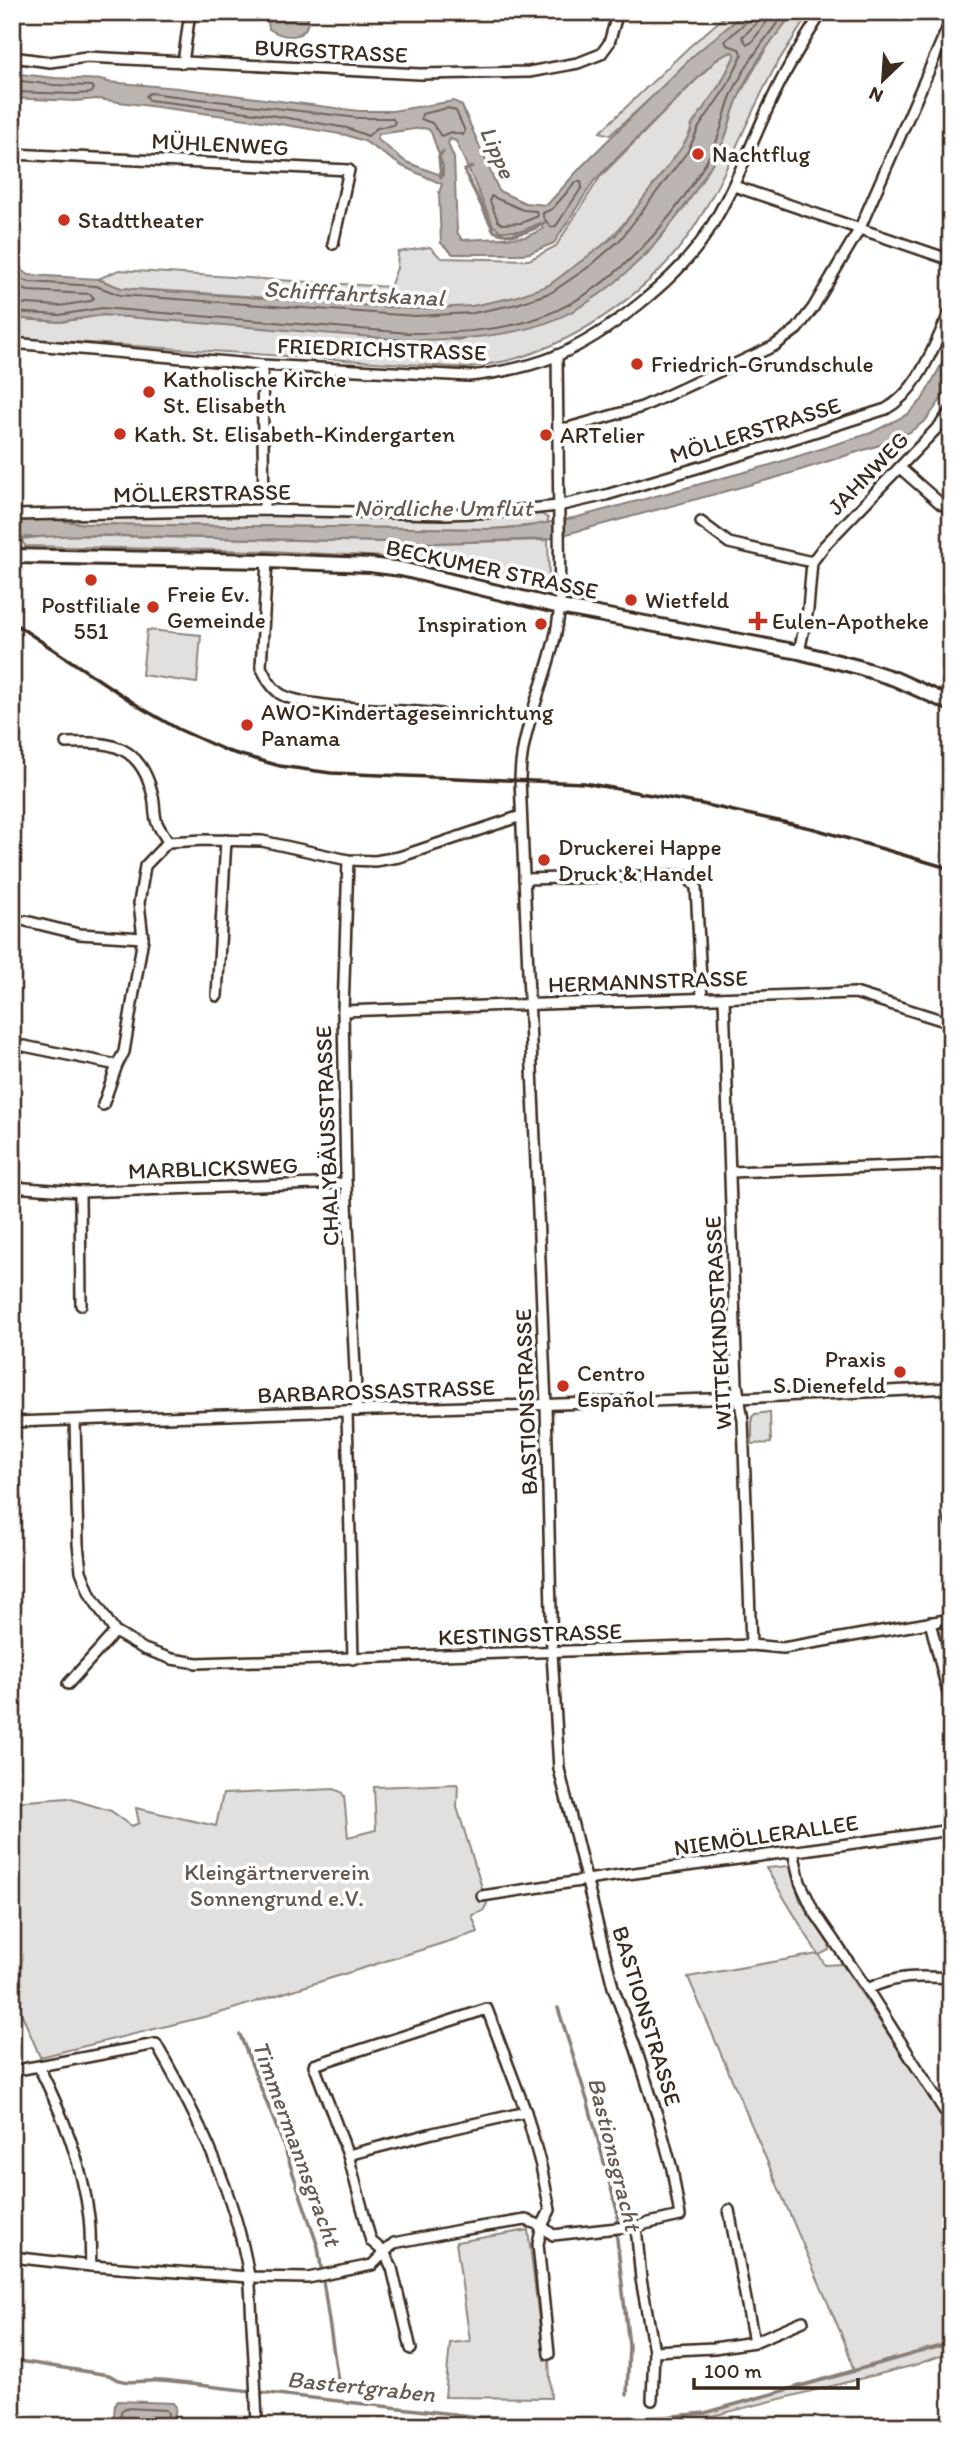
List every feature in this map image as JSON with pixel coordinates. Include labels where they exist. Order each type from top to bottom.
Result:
[{"type":"main road","name":"BECKUMER STRASSE","points":[[12,556],[267,561],[370,565],[401,569],[560,607],[799,652],[858,667],[951,704]]},
{"type":"street","points":[[12,18],[14,12]]},
{"type":"street","points":[[183,62],[190,12]]},
{"type":"street","name":"BURGSTRASSE","points":[[12,57],[50,62],[87,57],[429,75],[528,72],[578,63],[601,54],[609,43],[618,12]]},
{"type":"street","name":"FRIEDRICHSTRASSE","points":[[12,343],[262,365],[469,376],[491,374],[557,355],[609,326],[652,295],[706,235],[734,186],[781,81],[822,12]]},
{"type":"street","points":[[559,428],[568,428],[642,407],[786,339],[797,329],[813,308],[859,230],[951,20]]},
{"type":"street","name":"MÜHLENWEG","points":[[12,154],[349,170],[333,244]]},
{"type":"street","points":[[734,186],[951,260]]},
{"type":"street","name":"MÖLLERSTRASSE","points":[[12,514],[264,510],[445,514],[558,511],[887,409],[912,386],[951,310]]},
{"type":"street","name":"BASTIONSTRASSE","points":[[557,355],[560,607],[554,644],[530,715],[521,752],[521,816],[546,1405],[552,1653],[559,1769],[613,1987],[659,2121],[672,2169],[680,2216],[636,2226]]},
{"type":"street","points":[[262,365],[264,510]]},
{"type":"street","name":"JAHNWEG","points":[[812,562],[951,410]]},
{"type":"street","points":[[900,468],[941,504],[951,509]]},
{"type":"street","points":[[701,522],[729,543],[812,562],[808,610],[799,652]]},
{"type":"street","points":[[267,561],[261,667],[268,682],[280,694],[295,700],[339,706],[441,714]]},
{"type":"street","points":[[66,743],[108,744],[122,748],[134,757],[149,780],[156,822],[168,842]]},
{"type":"street","points":[[103,1105],[124,1052],[143,938],[139,903],[145,866],[168,842],[262,841],[348,860],[375,861],[399,857],[521,816]]},
{"type":"street","points":[[217,996],[226,840]]},
{"type":"street","name":"CHALYBÄUSSTRASSE","points":[[348,860],[343,1011],[352,1411],[352,1659]]},
{"type":"street","points":[[524,879],[685,875],[696,887],[702,998]]},
{"type":"street","points":[[26,921],[79,934],[143,938]]},
{"type":"street","name":"HERMANNSTRASSE","points":[[343,1011],[855,993],[951,1023]]},
{"type":"street","name":"WITTEKINDSTRASSE","points":[[724,998],[737,1384],[743,1419],[751,1645]]},
{"type":"street","points":[[24,1046],[117,1065]]},
{"type":"street","points":[[730,1172],[951,1164]]},
{"type":"street","name":"MARBLICKSWEG","points":[[12,1187],[80,1192],[346,1183]]},
{"type":"street","points":[[80,1192],[81,1305]]},
{"type":"street","name":"BARBAROSSASTRASSE","points":[[12,1422],[740,1398],[951,1388]]},
{"type":"street","name":"KESTINGSTRASSE","points":[[75,1420],[78,1544],[81,1571],[90,1594],[115,1632],[144,1649],[172,1658],[197,1663],[751,1645],[782,1648],[951,1619]]},
{"type":"street","points":[[930,1622],[951,1705]]},
{"type":"street","points":[[68,1685],[115,1632]]},
{"type":"street","name":"NIEMÖLLERALLEE","points":[[482,1896],[951,1830]]},
{"type":"street","points":[[793,1851],[800,1882],[813,1910],[951,2121]]},
{"type":"street","points":[[867,1989],[888,1980],[911,1975],[951,1978]]},
{"type":"street","points":[[411,2349],[392,2269],[384,2252],[371,2241],[348,2155],[314,2066],[488,2009],[526,2112],[550,2210],[542,2226],[538,2244],[549,2354]]},
{"type":"street","points":[[12,2071],[156,2044],[192,2107],[222,2177],[237,2224],[249,2277],[257,2426]]},
{"type":"street","points":[[39,2067],[66,2123],[77,2156],[89,2219],[91,2266]]},
{"type":"street","points":[[348,2155],[526,2112]]},
{"type":"street","points":[[729,2210],[754,2342]]},
{"type":"street","points":[[12,2257],[167,2272],[249,2277],[320,2276],[372,2265],[394,2243],[460,2230],[526,2220],[542,2226],[553,2235],[636,2226],[654,2351],[652,2400]]},
{"type":"street","points":[[654,2351],[714,2348],[754,2342],[803,2321]]},
{"type":"green space","points":[[730,12],[746,12],[610,135],[600,132],[689,47]]},
{"type":"green space","points":[[794,12],[810,12],[773,71],[725,171],[693,229],[659,271],[638,291],[590,325],[540,350],[467,368],[12,338],[12,318],[60,322],[102,315],[457,340],[531,327],[571,312],[647,254],[685,207],[721,149],[737,99],[767,47]]},
{"type":"green space","points":[[732,52],[734,59],[692,125],[679,154],[623,225],[576,268],[549,285],[520,297],[457,308],[392,308],[121,288],[98,279],[119,270],[390,287],[397,268],[398,252],[430,247],[441,258],[529,260],[556,246],[600,177],[719,57]]},
{"type":"green space","points":[[541,514],[548,518],[548,524],[491,529],[85,524],[49,519],[241,515],[473,519]]},
{"type":"green space","points":[[58,535],[435,543],[548,540],[549,580],[541,585],[438,562],[407,558],[268,551],[25,546],[21,539]]},
{"type":"green space","points":[[147,630],[201,635],[197,683],[142,675]]},
{"type":"green space","points":[[770,1412],[771,1443],[752,1444],[752,1417]]},
{"type":"green space","name":"Kleingärtnerverein Sonnengrund e.V.","points":[[458,1784],[457,1807],[487,1904],[483,1911],[472,1915],[478,1932],[220,2013],[40,2057],[12,1991],[12,1802],[68,1798],[111,1811],[132,1826],[139,1823],[136,1808],[216,1826],[223,1794],[334,1789],[344,1796],[348,1837],[376,1830],[374,1787]]},
{"type":"green space","points":[[789,1866],[800,1900],[830,1946],[829,1950],[819,1955],[825,1965],[842,1964],[942,2116],[940,2126],[945,2133],[951,2134],[951,2352],[915,2365],[708,2417],[630,2423],[551,2424],[550,2419],[630,2419],[705,2413],[854,2372],[846,2345],[688,1977],[818,1954],[766,1868]]},
{"type":"green space","points":[[528,2230],[544,2360],[549,2360],[551,2398],[445,2397],[450,2343],[470,2341],[456,2242]]},
{"type":"water","points":[[279,12],[308,12],[306,28],[297,35],[290,36],[269,29],[268,22]]},
{"type":"water","points":[[746,12],[794,12],[748,77],[722,145],[703,179],[664,233],[616,282],[561,317],[530,328],[500,334],[408,340],[102,315],[60,322],[12,318],[12,269],[19,269],[29,275],[98,279],[121,288],[415,309],[472,306],[515,297],[549,285],[615,236],[682,147],[692,125],[721,83],[735,55],[732,52],[719,57],[594,181],[554,243],[521,254],[453,254],[441,243],[439,193],[442,184],[402,166],[364,141],[346,135],[262,121],[97,99],[75,101],[12,98],[12,73],[106,80],[359,111],[392,111],[454,101],[462,106],[499,191],[525,203],[547,205],[582,166],[694,55]],"holes":[[[422,128],[431,132],[443,166],[443,176],[406,162],[377,139],[379,134]],[[450,139],[456,141],[493,225],[500,231],[522,231],[540,223],[543,229],[526,237],[462,240],[457,232],[454,158],[448,144]]]},
{"type":"water","points":[[951,347],[951,380],[926,420],[910,432],[886,443],[775,478],[548,539],[435,543],[85,535],[12,538],[12,520],[49,519],[85,524],[491,529],[524,527],[578,517],[767,466],[871,433],[908,414],[922,400]]},
{"type":"water","points":[[118,2401],[173,2403],[176,2407],[173,2426],[113,2426],[115,2404]]},
{"type":"waterway","points":[[441,177],[439,156],[443,152]]},
{"type":"waterway","points":[[472,167],[465,170],[466,174],[494,231],[507,235],[519,234],[544,223]]},
{"type":"waterway","name":"Bastionsgracht","points":[[558,2008],[588,2103],[618,2214],[616,2230],[629,2346],[627,2395]]},
{"type":"waterway","name":"Timmermannsgracht","points":[[240,2035],[282,2141],[318,2247],[339,2388]]},
{"type":"waterway","name":"Bastertgraben","points":[[12,2360],[109,2375],[128,2382],[170,2382],[479,2417],[630,2419],[705,2413],[951,2343]]},
{"type":"railway","points":[[12,622],[143,709],[178,729],[227,751],[280,766],[331,773],[584,783],[702,804],[815,829],[951,869]]},
{"type":"place","name":"Nachtflug","points":[[698,154]]},
{"type":"place","name":"Stadttheater","points":[[64,220]]},
{"type":"place","name":"Friedrich-Grundschule","points":[[637,364]]},
{"type":"place","name":"Katholische Kirche St. Elisabeth","points":[[149,392]]},
{"type":"place","name":"Kath. St. Elisabeth-Kindergarten","points":[[120,434]]},
{"type":"place","name":"ARTelier","points":[[546,435]]},
{"type":"place","name":"Postfiliale 551","points":[[91,580]]},
{"type":"place","name":"Wietfeld","points":[[631,600]]},
{"type":"place","name":"Freie Ev. Gemeinde","points":[[153,607]]},
{"type":"place","name":"Eulen-Apotheke","points":[[758,621]]},
{"type":"place","name":"Inspiration","points":[[541,624]]},
{"type":"place","name":"AWO-Kindertageseinrichtung Panama","points":[[247,725]]},
{"type":"place","name":"Druckerei Happe Druck & Handel","points":[[544,860]]},
{"type":"place","name":"Praxis S.Dienefeld","points":[[900,1372]]},
{"type":"place","name":"Centro Español","points":[[563,1386]]},
{"type":"water label","name":"Lippe","points":[[498,152]]},
{"type":"water label","name":"Schifffahrtskanal","points":[[354,293]]},
{"type":"water label","name":"Nördliche Umflut","points":[[443,507]]}]
